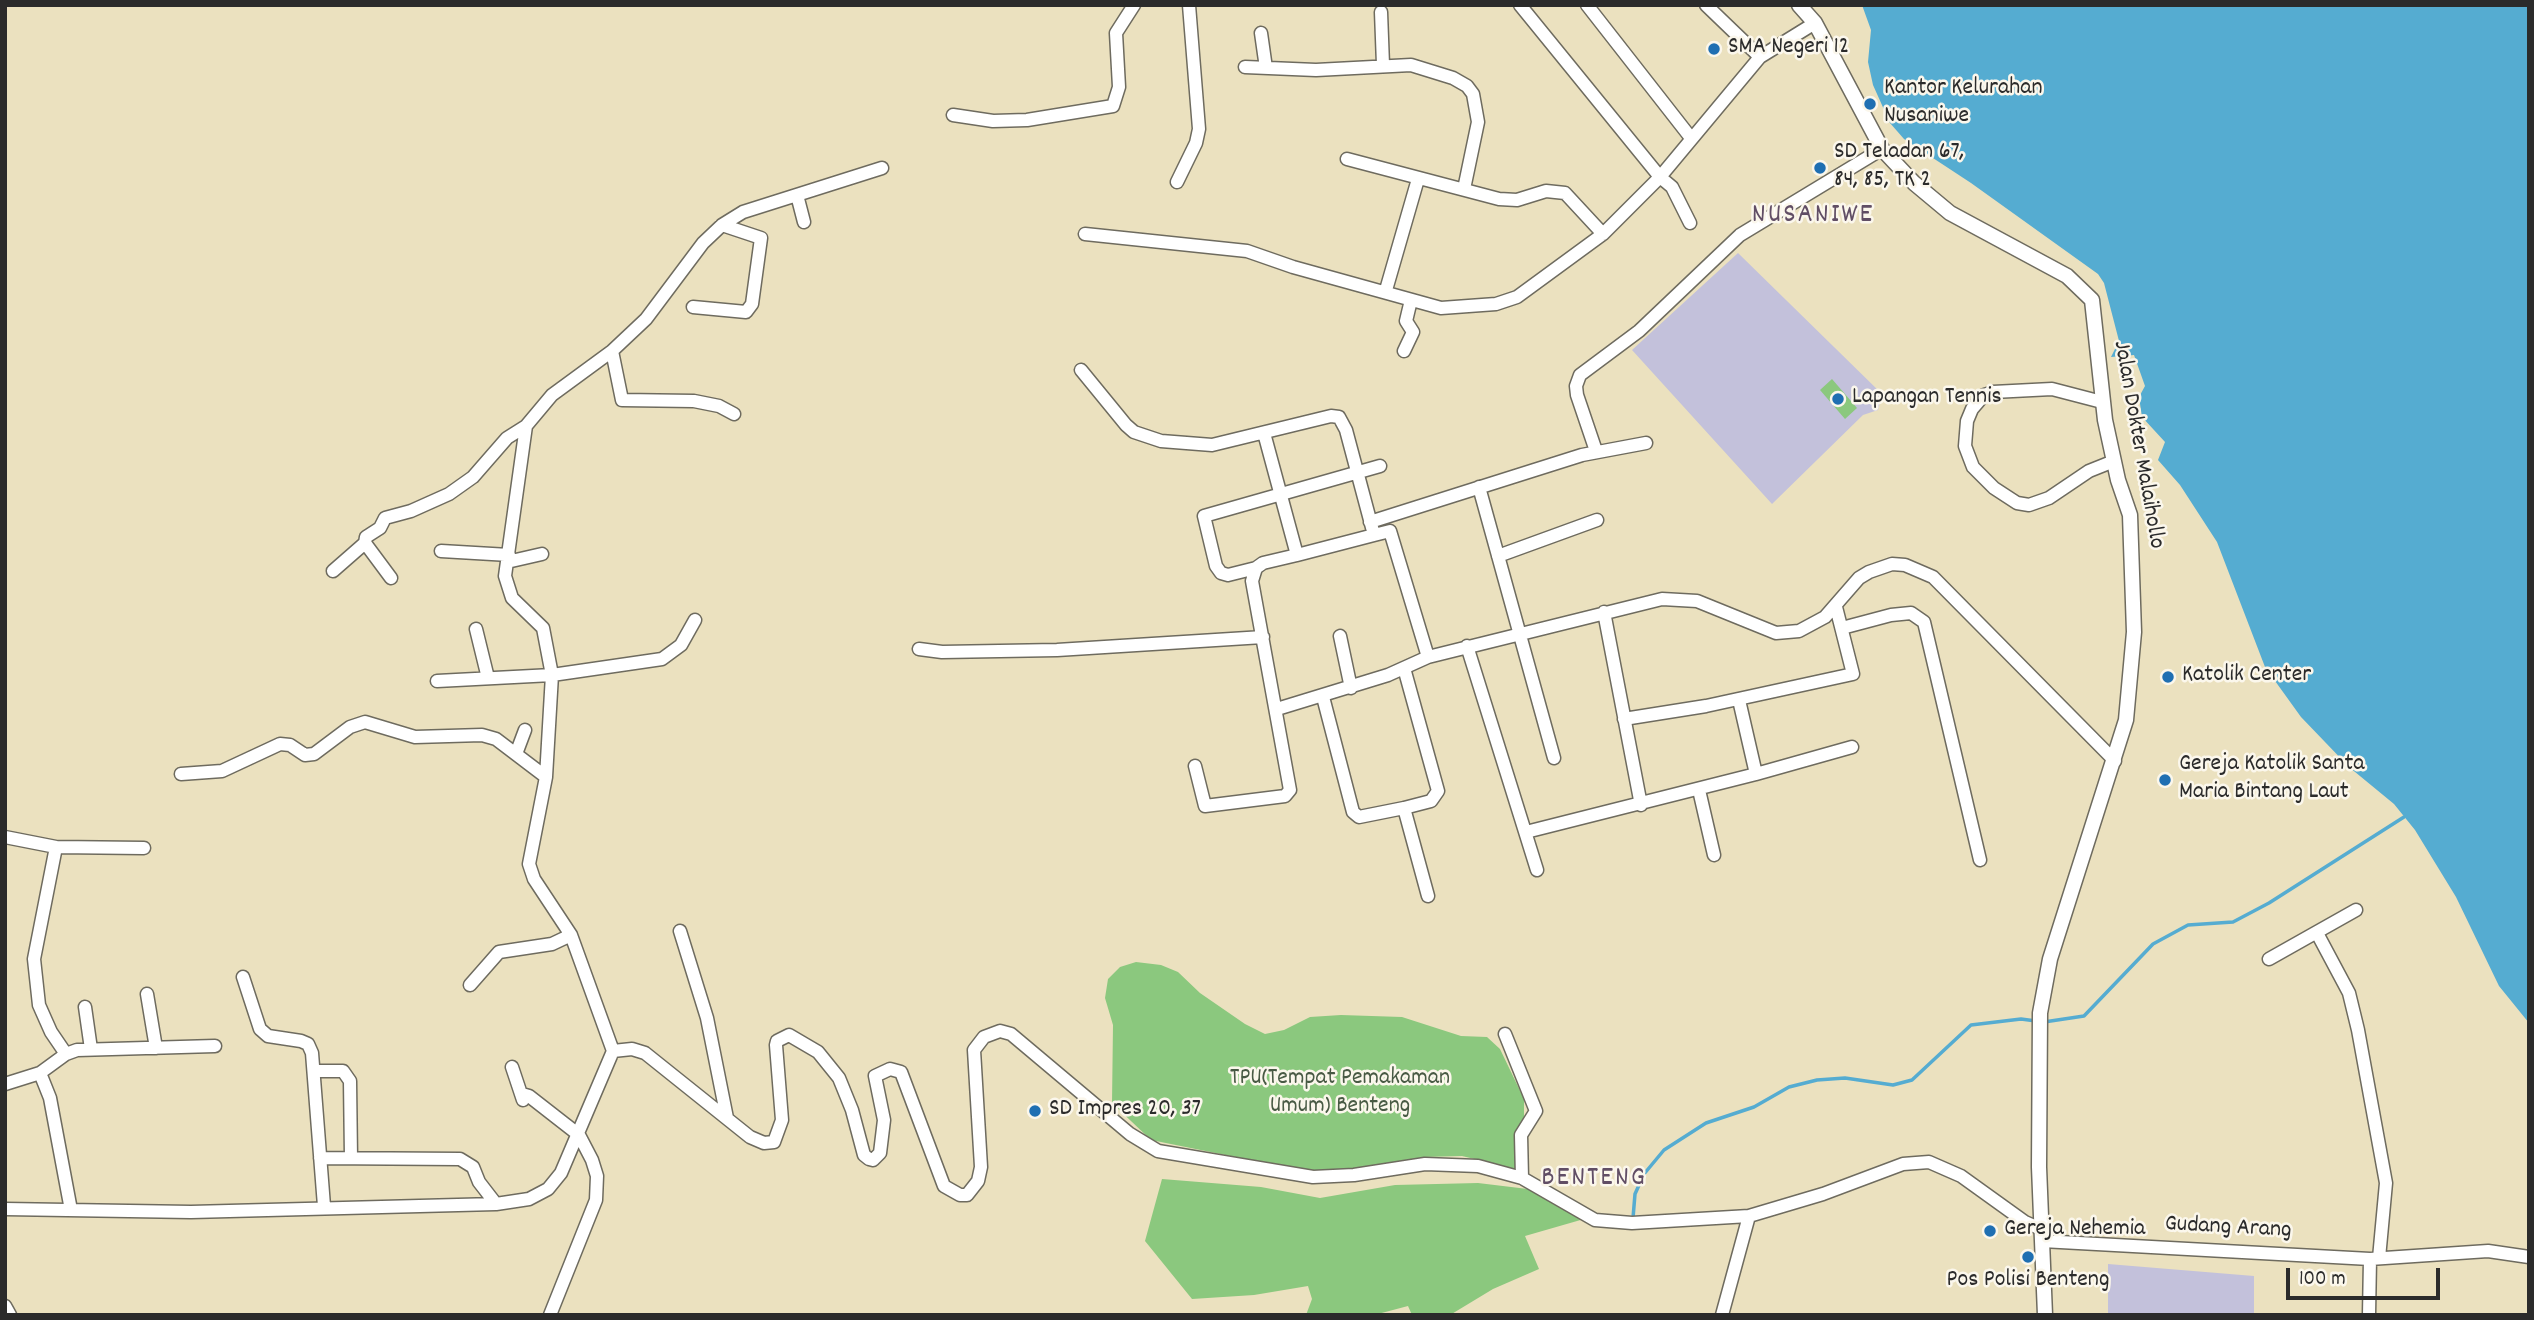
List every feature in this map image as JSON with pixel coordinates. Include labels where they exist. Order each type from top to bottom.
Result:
[{"type":"main road","name":"Jalan Dokter Malaihollo","points":[[1799,5],[1815,23],[1882,149],[1914,183],[1950,213],[2067,276],[2092,300],[2102,402],[2114,461],[2130,515],[2134,591],[2131,688],[2115,761],[2050,959],[2040,1013],[2041,1235],[2045,1315]]},
{"type":"street","points":[[953,115],[993,121],[1027,120],[1113,106],[1119,87],[1116,33],[1134,5]]},
{"type":"street","points":[[1177,182],[1196,143],[1199,129],[1188,5]]},
{"type":"street","points":[[1520,5],[1660,177],[1672,187],[1690,223]]},
{"type":"street","points":[[1587,5],[1691,138]]},
{"type":"street","points":[[1706,5],[1760,57]]},
{"type":"street","points":[[1381,12],[1383,65]]},
{"type":"street","points":[[1084,234],[1247,251],[1293,267],[1386,290],[1441,308],[1509,301],[1603,234],[1660,177],[1760,57],[1815,23]]},
{"type":"street","points":[[1261,33],[1266,68]]},
{"type":"street","points":[[1245,67],[1316,70],[1412,65],[1436,71],[1467,86],[1473,94],[1478,122],[1464,190]]},
{"type":"street","points":[[1596,451],[1577,395],[1580,375],[1639,331],[1740,235],[1882,149]]},
{"type":"street","points":[[1347,159],[1508,200],[1546,191],[1565,193],[1603,234]]},
{"type":"street","points":[[333,571],[365,543],[366,537],[380,528],[384,518],[434,502],[463,485],[507,438],[526,426],[552,395],[612,351],[646,319],[703,243],[722,225],[743,212],[824,184],[882,168]]},
{"type":"street","points":[[1386,290],[1418,179]]},
{"type":"street","points":[[797,195],[804,222]]},
{"type":"street","points":[[693,307],[746,312],[752,304],[761,238],[722,225]]},
{"type":"street","points":[[1404,351],[1412,335],[1412,327],[1406,321],[1411,300]]},
{"type":"street","points":[[612,351],[622,400],[694,401],[719,406],[734,414]]},
{"type":"street","points":[[1081,370],[1115,414],[1134,432],[1144,436],[1199,446],[1331,416],[1339,417],[1358,473],[1374,535]]},
{"type":"street","points":[[2102,402],[2052,389],[1993,392],[1984,396],[1972,409],[1967,421],[1965,446],[1973,467],[1994,488],[2017,503],[2029,505],[2049,498],[2089,471],[2114,461]]},
{"type":"street","points":[[5,1209],[102,1213],[496,1204],[529,1199],[548,1189],[561,1173],[579,1140],[613,1051],[571,935],[534,879],[529,864],[546,777],[552,675],[543,628],[508,591],[505,576],[526,426]]},
{"type":"street","points":[[1264,433],[1297,555]]},
{"type":"street","points":[[1370,522],[1596,451],[1646,443]]},
{"type":"street","points":[[1380,466],[1204,516],[1216,566],[1221,573],[1228,575],[1390,531]]},
{"type":"street","points":[[1479,487],[1554,758]]},
{"type":"street","points":[[1386,517],[1428,657]]},
{"type":"street","points":[[1498,556],[1597,520]]},
{"type":"street","points":[[365,543],[391,578]]},
{"type":"street","points":[[441,551],[508,558],[542,554]]},
{"type":"street","points":[[1277,709],[1351,688],[1428,657],[1631,604],[1682,598],[1776,633],[1808,628],[1836,607],[1859,578],[1879,567],[1905,565],[1933,577],[2115,761]]},
{"type":"street","points":[[1195,766],[1205,806],[1285,796],[1291,784],[1252,581],[1256,568]]},
{"type":"street","points":[[1624,719],[1739,700],[1853,674],[1836,607]]},
{"type":"street","points":[[1604,612],[1641,805]]},
{"type":"street","points":[[1842,628],[1891,615],[1911,613],[1924,622],[1980,860]]},
{"type":"street","points":[[437,681],[552,675],[669,656],[681,645],[695,620]]},
{"type":"street","points":[[476,629],[488,678]]},
{"type":"street","points":[[1340,636],[1351,688]]},
{"type":"street","points":[[919,649],[942,652],[1057,650],[1263,637]]},
{"type":"street","points":[[1467,646],[1537,870]]},
{"type":"street","points":[[1323,697],[1355,815],[1362,817],[1431,801],[1438,791],[1404,668]]},
{"type":"street","points":[[1739,700],[1756,774]]},
{"type":"street","points":[[181,774],[222,771],[281,744],[305,755],[314,754],[350,727],[365,722],[415,737],[482,735],[496,739],[546,777]]},
{"type":"street","points":[[516,754],[525,730]]},
{"type":"street","points":[[1526,832],[1699,790],[1852,747]]},
{"type":"street","points":[[1699,790],[1714,855]]},
{"type":"street","points":[[1404,808],[1428,896]]},
{"type":"street","points":[[5,837],[56,847],[144,848]]},
{"type":"street","points":[[56,847],[34,959],[39,1005],[51,1032],[66,1054]]},
{"type":"street","points":[[2269,959],[2356,910]]},
{"type":"street","points":[[681,931],[707,1018],[727,1118]]},
{"type":"street","points":[[2317,933],[2349,993],[2386,1182],[2374,1258],[2369,1315]]},
{"type":"street","points":[[470,985],[499,952],[552,944],[571,935]]},
{"type":"street","points":[[243,977],[261,1029],[268,1036],[308,1044],[315,1071],[324,1206]]},
{"type":"street","points":[[148,994],[156,1048]]},
{"type":"street","points":[[85,1007],[91,1049]]},
{"type":"street","points":[[613,1051],[638,1050],[645,1053],[727,1118],[764,1143],[774,1142],[782,1120],[777,1041],[793,1035],[818,1052],[839,1078],[852,1110],[864,1155],[869,1160],[873,1160],[880,1153],[884,1120],[875,1076],[890,1069],[901,1072],[944,1186],[960,1195],[967,1195],[978,1181],[981,1167],[974,1050],[984,1037],[1000,1031],[1011,1034],[1130,1134],[1158,1151],[1313,1177],[1453,1163],[1493,1169],[1522,1178],[1584,1216],[1604,1222],[1668,1223],[1749,1216],[1823,1194],[1903,1164],[1929,1162],[1961,1176],[2041,1235]]},
{"type":"street","points":[[1505,1034],[1536,1111],[1521,1135],[1522,1178]]},
{"type":"street","points":[[5,1084],[40,1073],[66,1054],[91,1049],[215,1046]]},
{"type":"street","points":[[512,1067],[522,1094],[529,1096],[579,1140],[592,1160],[597,1176],[596,1200],[550,1315]]},
{"type":"street","points":[[315,1071],[343,1071],[350,1082],[351,1158]]},
{"type":"street","points":[[40,1073],[50,1098],[71,1210]]},
{"type":"street","points":[[320,1158],[460,1159],[472,1167],[479,1182],[496,1204]]},
{"type":"street","points":[[1723,1315],[1749,1216]]},
{"type":"street","name":"Gudang Arang","points":[[2041,1235],[2374,1258],[2488,1251],[2529,1257]]},
{"type":"street","points":[[5,1306],[10,1315]]},
{"type":"shaded area","points":[[1738,253],[1882,394],[1878,410],[1863,415],[1772,504],[1632,350]]},
{"type":"shaded area","points":[[2108,1264],[2254,1276],[2254,1315],[2108,1315]]},
{"type":"green space","name":"Lapangan Tennis","points":[[1832,379],[1857,408],[1845,419],[1820,390]]},
{"type":"green space","name":"TPU(Tempat Pemakaman Umum) Benteng","points":[[1136,962],[1161,965],[1178,972],[1200,993],[1245,1024],[1265,1034],[1284,1030],[1310,1017],[1341,1015],[1402,1017],[1461,1036],[1487,1037],[1500,1049],[1524,1099],[1524,1171],[1462,1156],[1424,1157],[1359,1173],[1310,1172],[1151,1140],[1112,1103],[1113,1025],[1105,998],[1108,979],[1120,967]]},
{"type":"green space","points":[[1162,1179],[1261,1187],[1320,1198],[1395,1185],[1478,1183],[1536,1190],[1584,1219],[1525,1236],[1539,1269],[1493,1289],[1450,1315],[1412,1315],[1408,1306],[1374,1315],[1306,1315],[1312,1299],[1308,1286],[1254,1295],[1192,1299],[1145,1241]]},
{"type":"water","points":[[1862,5],[2529,5],[2529,1023],[2499,986],[2456,897],[2415,830],[2394,804],[2349,767],[2301,717],[2265,667],[2217,542],[2180,485],[2158,460],[2165,442],[2142,417],[2139,397],[2145,386],[2134,355],[2111,357],[2119,341],[2104,283],[2098,274],[1971,183],[1904,139],[1890,123],[1873,85],[1868,62],[1871,30]]},
{"type":"waterway","points":[[2044,1022],[2084,1016],[2153,944],[2188,925],[2233,922],[2269,903],[2404,817]]},
{"type":"waterway","points":[[1633,1218],[1635,1194],[1644,1174],[1664,1150],[1706,1123],[1754,1107],[1789,1087],[1817,1080],[1845,1078],[1893,1085],[1912,1080],[1971,1025],[2021,1019],[2036,1021]]},
{"type":"place","name":"SMA Negeri 12","points":[[1714,49]]},
{"type":"place","name":"Kantor Kelurahan Nusaniwe","points":[[1870,104]]},
{"type":"place","name":"SD Teladan 67, 84, 85, TK 2","points":[[1820,168]]},
{"type":"place","name":"Lapangan Tennis","points":[[1838,399]]},
{"type":"place","name":"Katolik Center","points":[[2168,677]]},
{"type":"place","name":"Gereja Katolik Santa Maria Bintang Laut","points":[[2165,780]]},
{"type":"place","name":"SD Impres 20, 37","points":[[1035,1111]]},
{"type":"place","name":"Gereja Nehemia","points":[[1990,1231]]},
{"type":"place","name":"Pos Polisi Benteng","points":[[2028,1257]]},
{"type":"district","name":"NUSANIWE","points":[[1813,217]]},
{"type":"district","name":"BENTENG","points":[[1594,1180]]}]
